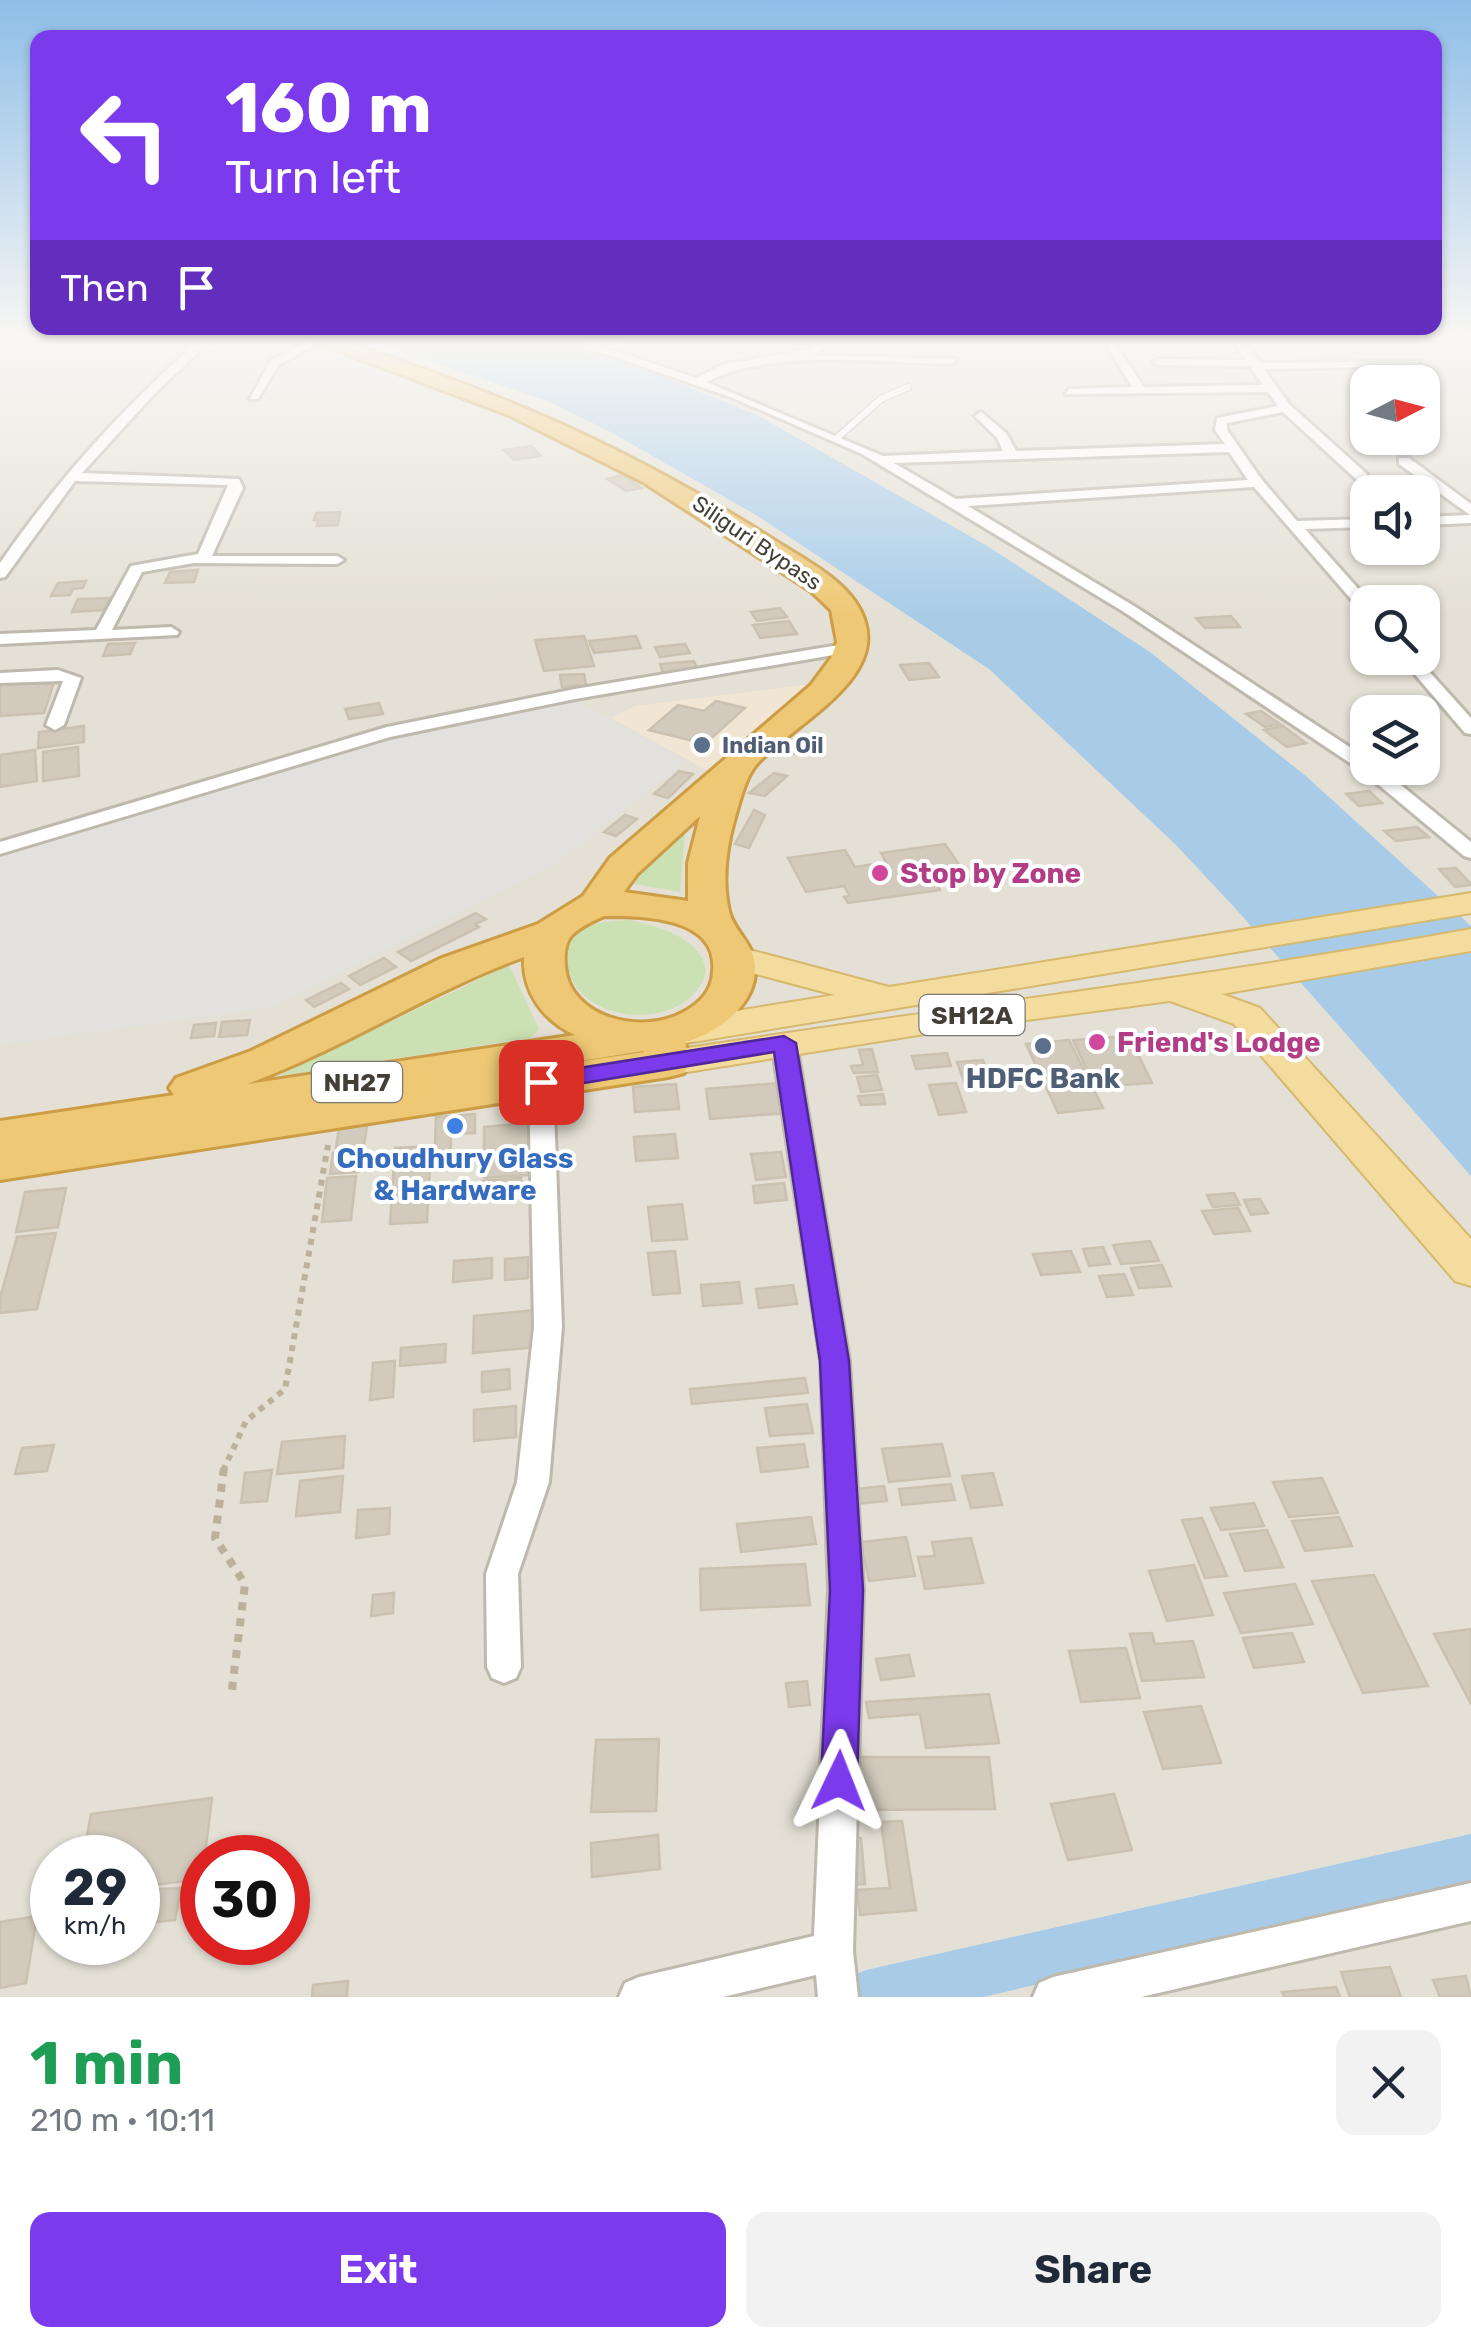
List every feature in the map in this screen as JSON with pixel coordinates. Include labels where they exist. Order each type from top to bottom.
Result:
[{"type":"highway","name":"Siliguri Bypass","points":[[557,430],[698,503],[807,575],[843,605],[852,624],[851,648]]},
{"type":"highway","name":"NH27","points":[[52,1129],[267,1061],[456,968],[552,933],[597,904],[623,866],[829,683],[846,662],[851,648]]},
{"type":"highway","name":"NH27","points":[[0,1164],[541,1082],[665,1049],[717,1008],[734,982],[724,942],[708,910],[706,868],[712,826],[739,761]]},
{"type":"highway","points":[[597,904],[682,911],[724,942]]},
{"type":"highway","name":"NH27","points":[[552,933],[544,955],[544,976],[552,995],[569,1012],[611,1033],[665,1049]]},
{"type":"highway","name":"NH27","points":[[0,1137],[665,1049]]},
{"type":"main road","name":"SH12A","points":[[665,1049],[906,996],[1471,903]]},
{"type":"main road","name":"SH12A","points":[[665,1049],[784,1043],[1072,1001],[1176,990],[1258,990],[1471,940]]},
{"type":"main road","name":"SH12A","points":[[724,942],[798,977],[906,996]]},
{"type":"main road","points":[[1258,990],[1471,1269]]},
{"type":"street","points":[[0,574],[42,512],[118,430]]},
{"type":"street","points":[[821,430],[881,459],[1129,609],[1350,755]]},
{"type":"street","points":[[996,430],[1012,457]]},
{"type":"street","points":[[1224,430],[1231,448],[1257,483],[1350,589]]},
{"type":"street","points":[[1310,430],[1360,475]]},
{"type":"street","points":[[881,459],[1231,448]]},
{"type":"street","points":[[1404,461],[1471,515]]},
{"type":"street","points":[[71,478],[136,476],[149,481],[234,482],[231,502],[199,560]]},
{"type":"street","points":[[957,504],[1257,483]]},
{"type":"street","points":[[1440,519],[1471,515]]},
{"type":"street","points":[[1294,525],[1350,523]]},
{"type":"street","points":[[102,634],[136,569],[199,560],[336,560]]},
{"type":"street","points":[[0,639],[170,632]]},
{"type":"street","points":[[0,848],[387,732],[575,694],[851,648]]},
{"type":"street","points":[[0,678],[58,674],[74,678],[55,725]]},
{"type":"street","points":[[1424,675],[1471,729]]},
{"type":"street","points":[[1390,785],[1471,852]]},
{"type":"street","points":[[638,1997],[835,1970],[846,1590],[835,1361],[784,1043]]},
{"type":"street","points":[[504,1666],[502,1574],[533,1482],[548,1326],[541,1082]]},
{"type":"street","points":[[1053,1997],[1471,1902]]},
{"type":"lane","points":[[838,437],[846,430]]},
{"type":"path","points":[[231,1697],[245,1584],[215,1538],[224,1470],[246,1421],[285,1389],[334,1113]]},
{"type":"shaded area","points":[[0,430],[1350,430],[1350,455],[1440,455],[1440,430],[1471,430],[1471,1997],[0,1997]]},
{"type":"shaded area","name":"Indian Oil","points":[[821,683],[710,772],[611,718],[635,706]]},
{"type":"shaded area","points":[[558,691],[687,761],[556,863],[272,1007],[0,1045],[0,843]]},
{"type":"green space","points":[[685,833],[680,892],[624,882]]},
{"type":"green space","points":[[630,920],[677,935],[702,959],[706,971],[696,991],[679,1005],[656,1013],[631,1015],[606,1009],[585,996],[570,976],[564,947],[570,939],[593,925]]},
{"type":"green space","points":[[509,965],[539,1029],[530,1038],[276,1077]]},
{"type":"water","points":[[607,430],[784,430],[989,547],[1150,652],[1307,777],[1471,926],[1471,1176],[1175,844],[989,669],[756,515]]},
{"type":"building","points":[[531,446],[541,456],[514,460],[504,450]]},
{"type":"building","points":[[622,475],[642,488],[626,491],[607,479]]},
{"type":"building","points":[[340,512],[338,525],[317,526],[318,520],[314,520],[316,513]]},
{"type":"building","points":[[198,570],[194,582],[165,583],[170,572]]},
{"type":"building","points":[[86,581],[83,588],[73,589],[70,595],[51,596],[58,583]]},
{"type":"building","points":[[110,598],[104,610],[72,612],[78,599]]},
{"type":"building","points":[[780,608],[787,617],[757,621],[751,612]]},
{"type":"building","points":[[1231,616],[1240,627],[1205,628],[1196,618]]},
{"type":"building","points":[[789,621],[797,634],[760,638],[753,625]]},
{"type":"building","points":[[584,636],[594,666],[544,671],[535,640]]},
{"type":"building","points":[[636,636],[641,648],[594,653],[589,641]]},
{"type":"building","points":[[135,643],[130,654],[103,656],[108,644]]},
{"type":"building","points":[[685,644],[690,653],[660,657],[655,647]]},
{"type":"building","points":[[694,661],[698,670],[663,673],[660,664]]},
{"type":"building","points":[[929,663],[939,677],[909,680],[900,665]]},
{"type":"building","points":[[584,674],[586,685],[562,687],[560,675]]},
{"type":"building","points":[[55,679],[44,713],[0,716],[0,683]]},
{"type":"building","points":[[716,701],[745,708],[705,744],[649,730],[678,705],[704,711]]},
{"type":"building","points":[[379,703],[383,714],[349,719],[345,709]]},
{"type":"building","points":[[1261,711],[1280,724],[1265,727],[1246,714]]},
{"type":"building","points":[[84,726],[84,742],[38,748],[39,732]]},
{"type":"building","points":[[1283,726],[1306,743],[1287,747],[1264,730]]},
{"type":"building","points":[[808,735],[821,738],[805,756],[790,753]]},
{"type":"building","points":[[78,747],[79,776],[43,781],[43,752]]},
{"type":"building","points":[[35,750],[37,781],[0,787],[0,755]]},
{"type":"building","points":[[679,771],[693,774],[668,798],[654,794]]},
{"type":"building","points":[[774,773],[787,776],[765,796],[749,793]]},
{"type":"building","points":[[1369,791],[1382,803],[1359,806],[1346,794]]},
{"type":"building","points":[[754,810],[765,815],[749,848],[735,844]]},
{"type":"building","points":[[625,815],[637,819],[616,836],[604,832]]},
{"type":"building","points":[[1417,827],[1429,837],[1396,841],[1384,831]]},
{"type":"building","name":"Stop by Zone","points":[[945,844],[969,879],[936,883],[940,890],[848,903],[844,897],[850,896],[844,886],[806,892],[788,858],[845,850],[855,867],[886,862],[881,853]]},
{"type":"building","points":[[1456,868],[1471,885],[1455,887],[1439,869]]},
{"type":"building","points":[[476,913],[486,919],[475,924],[479,927],[411,961],[398,952]]},
{"type":"building","points":[[384,958],[396,967],[360,985],[349,976]]},
{"type":"building","points":[[341,983],[349,989],[314,1007],[306,1000]]},
{"type":"building","points":[[250,1020],[247,1035],[219,1037],[222,1022]]},
{"type":"building","points":[[216,1023],[214,1036],[191,1038],[194,1025]]},
{"type":"building","points":[[1129,1036],[1152,1083],[1095,1087],[1073,1040]]},
{"type":"building","points":[[1069,1040],[1103,1108],[1058,1113],[1026,1044]]},
{"type":"building","points":[[872,1049],[878,1072],[854,1073],[851,1066],[863,1065],[859,1050]]},
{"type":"building","points":[[947,1053],[951,1066],[916,1069],[912,1056]]},
{"type":"building","points":[[983,1060],[992,1085],[966,1087],[957,1062]]},
{"type":"building","points":[[877,1075],[882,1090],[861,1092],[857,1077]]},
{"type":"building","points":[[781,1083],[787,1113],[710,1119],[706,1089]]},
{"type":"building","points":[[956,1083],[966,1112],[939,1115],[929,1085]]},
{"type":"building","points":[[676,1084],[679,1109],[635,1112],[633,1087]]},
{"type":"building","points":[[883,1094],[885,1104],[861,1105],[858,1096]]},
{"type":"building","points":[[475,1114],[475,1133],[451,1134],[450,1167],[434,1168],[436,1117]]},
{"type":"building","points":[[528,1123],[529,1175],[484,1178],[484,1127]]},
{"type":"building","points":[[367,1125],[364,1146],[336,1148],[339,1127]]},
{"type":"building","points":[[675,1134],[678,1158],[636,1161],[634,1137]]},
{"type":"building","points":[[431,1146],[427,1222],[390,1224],[395,1148]]},
{"type":"building","points":[[361,1150],[358,1172],[330,1174],[333,1153]]},
{"type":"building","points":[[781,1152],[786,1177],[756,1180],[751,1154]]},
{"type":"building","points":[[356,1176],[351,1220],[322,1222],[327,1178]]},
{"type":"building","points":[[521,1178],[521,1194],[482,1198],[482,1181]]},
{"type":"building","points":[[784,1183],[787,1200],[755,1203],[753,1186]]},
{"type":"building","points":[[66,1188],[58,1227],[16,1232],[25,1192]]},
{"type":"building","points":[[1234,1193],[1240,1205],[1213,1207],[1207,1195]]},
{"type":"building","points":[[1260,1199],[1268,1213],[1251,1215],[1244,1200]]},
{"type":"building","points":[[682,1204],[687,1239],[652,1241],[648,1207]]},
{"type":"building","points":[[1238,1208],[1250,1231],[1214,1234],[1202,1211]]},
{"type":"building","points":[[56,1233],[37,1309],[0,1313],[0,1298],[17,1237]]},
{"type":"building","points":[[1150,1241],[1159,1261],[1121,1264],[1113,1245]]},
{"type":"building","points":[[1103,1247],[1110,1264],[1089,1266],[1083,1249]]},
{"type":"building","points":[[675,1251],[680,1293],[653,1295],[648,1253]]},
{"type":"building","points":[[1071,1251],[1080,1272],[1041,1275],[1033,1254]]},
{"type":"building","points":[[528,1257],[528,1278],[505,1280],[505,1259]]},
{"type":"building","points":[[492,1258],[492,1278],[453,1282],[454,1261]]},
{"type":"building","points":[[1162,1265],[1171,1286],[1139,1288],[1131,1268]]},
{"type":"building","points":[[1124,1274],[1133,1295],[1107,1297],[1099,1276]]},
{"type":"building","points":[[739,1282],[742,1303],[703,1306],[701,1285]]},
{"type":"building","points":[[793,1285],[797,1304],[759,1308],[756,1289]]},
{"type":"building","points":[[536,1310],[537,1347],[473,1353],[474,1316]]},
{"type":"building","points":[[446,1344],[445,1362],[400,1366],[401,1348]]},
{"type":"building","points":[[395,1361],[393,1397],[370,1400],[373,1363]]},
{"type":"building","points":[[509,1369],[510,1389],[482,1392],[482,1372]]},
{"type":"building","points":[[805,1378],[808,1393],[692,1404],[690,1389]]},
{"type":"building","points":[[807,1404],[813,1433],[770,1436],[765,1408]]},
{"type":"building","points":[[516,1406],[516,1437],[474,1441],[474,1410]]},
{"type":"building","points":[[345,1436],[343,1468],[277,1474],[282,1442]]},
{"type":"building","points":[[804,1444],[808,1467],[761,1472],[757,1448]]},
{"type":"building","points":[[942,1444],[950,1476],[889,1482],[882,1449]]},
{"type":"building","points":[[54,1445],[47,1471],[15,1474],[22,1448]]},
{"type":"building","points":[[272,1470],[267,1501],[241,1503],[245,1473]]},
{"type":"building","points":[[993,1473],[1002,1505],[971,1508],[962,1476]]},
{"type":"building","points":[[343,1476],[340,1512],[296,1516],[300,1481]]},
{"type":"building","points":[[1322,1478],[1338,1513],[1289,1517],[1273,1482]]},
{"type":"building","points":[[951,1484],[955,1500],[902,1505],[899,1489]]},
{"type":"building","points":[[884,1486],[887,1501],[857,1504],[855,1489]]},
{"type":"building","points":[[1254,1503],[1264,1526],[1221,1530],[1211,1508]]},
{"type":"building","points":[[390,1508],[389,1534],[356,1538],[358,1510]]},
{"type":"building","points":[[811,1517],[816,1544],[741,1552],[737,1524]]},
{"type":"building","points":[[1339,1517],[1352,1546],[1305,1551],[1292,1521]]},
{"type":"building","points":[[1202,1518],[1227,1576],[1205,1578],[1182,1520]]},
{"type":"building","points":[[1267,1530],[1283,1567],[1245,1571],[1230,1534]]},
{"type":"building","points":[[906,1537],[915,1576],[869,1581],[861,1542]]},
{"type":"building","points":[[971,1538],[983,1583],[925,1589],[918,1557],[935,1556],[932,1542]]},
{"type":"building","points":[[805,1564],[810,1605],[701,1610],[700,1569]]},
{"type":"building","points":[[1194,1565],[1213,1615],[1167,1621],[1149,1571]]},
{"type":"building","points":[[1374,1575],[1428,1686],[1363,1693],[1312,1581]]},
{"type":"building","points":[[1295,1584],[1313,1624],[1241,1633],[1224,1593]]},
{"type":"building","points":[[394,1593],[393,1613],[371,1616],[373,1595]]},
{"type":"building","points":[[1471,1629],[1471,1704],[1434,1634]]},
{"type":"building","points":[[1152,1633],[1155,1644],[1193,1641],[1204,1677],[1142,1681],[1130,1634]]},
{"type":"building","points":[[1292,1633],[1304,1662],[1254,1668],[1243,1638]]},
{"type":"building","points":[[1126,1648],[1140,1698],[1081,1702],[1069,1651]]},
{"type":"building","points":[[909,1655],[914,1676],[881,1680],[876,1659]]},
{"type":"building","points":[[807,1681],[810,1705],[789,1707],[786,1683]]},
{"type":"building","points":[[989,1694],[999,1743],[926,1748],[920,1714],[869,1718],[866,1702]]},
{"type":"building","points":[[1201,1706],[1221,1763],[1163,1769],[1144,1712]]},
{"type":"building","points":[[659,1739],[656,1811],[591,1812],[596,1740]]},
{"type":"building","points":[[859,1757],[989,1757],[995,1809],[862,1810]]},
{"type":"building","points":[[1114,1794],[1132,1850],[1068,1860],[1051,1804]]},
{"type":"building","points":[[212,1798],[207,1835],[180,1835],[180,1882],[160,1884],[160,1835],[87,1835],[91,1814]]},
{"type":"building","points":[[902,1821],[916,1910],[860,1915],[857,1890],[890,1888],[881,1822]]},
{"type":"building","points":[[658,1835],[660,1869],[592,1877],[591,1843]]},
{"type":"building","points":[[861,1838],[865,1884],[850,1885],[846,1839]]},
{"type":"building","points":[[180,1888],[175,1920],[160,1921],[160,1889]]},
{"type":"building","points":[[30,1917],[26,1983],[0,1988],[0,1922]]},
{"type":"building","points":[[1390,1967],[1401,1997],[1350,1997],[1341,1972]]},
{"type":"building","points":[[1466,1976],[1471,1997],[1440,1997],[1433,1980]]},
{"type":"building","points":[[348,1981],[347,1997],[312,1997],[313,1985]]},
{"type":"building","points":[[1336,1987],[1340,1997],[1284,1997],[1282,1992]]},
{"type":"waterway","points":[[866,1997],[1471,1859]]},
{"type":"place","name":"Indian Oil","points":[[702,745]]},
{"type":"place","name":"Stop by Zone","points":[[880,873]]},
{"type":"place","name":"Friend's Lodge","points":[[1097,1042]]},
{"type":"place","name":"HDFC Bank","points":[[1043,1046]]},
{"type":"place","name":"Choudhury Glass & Hardware","points":[[455,1126]]},
{"type":"route","points":[[541,1082],[784,1043],[835,1361],[846,1590],[839,1781]]}]
